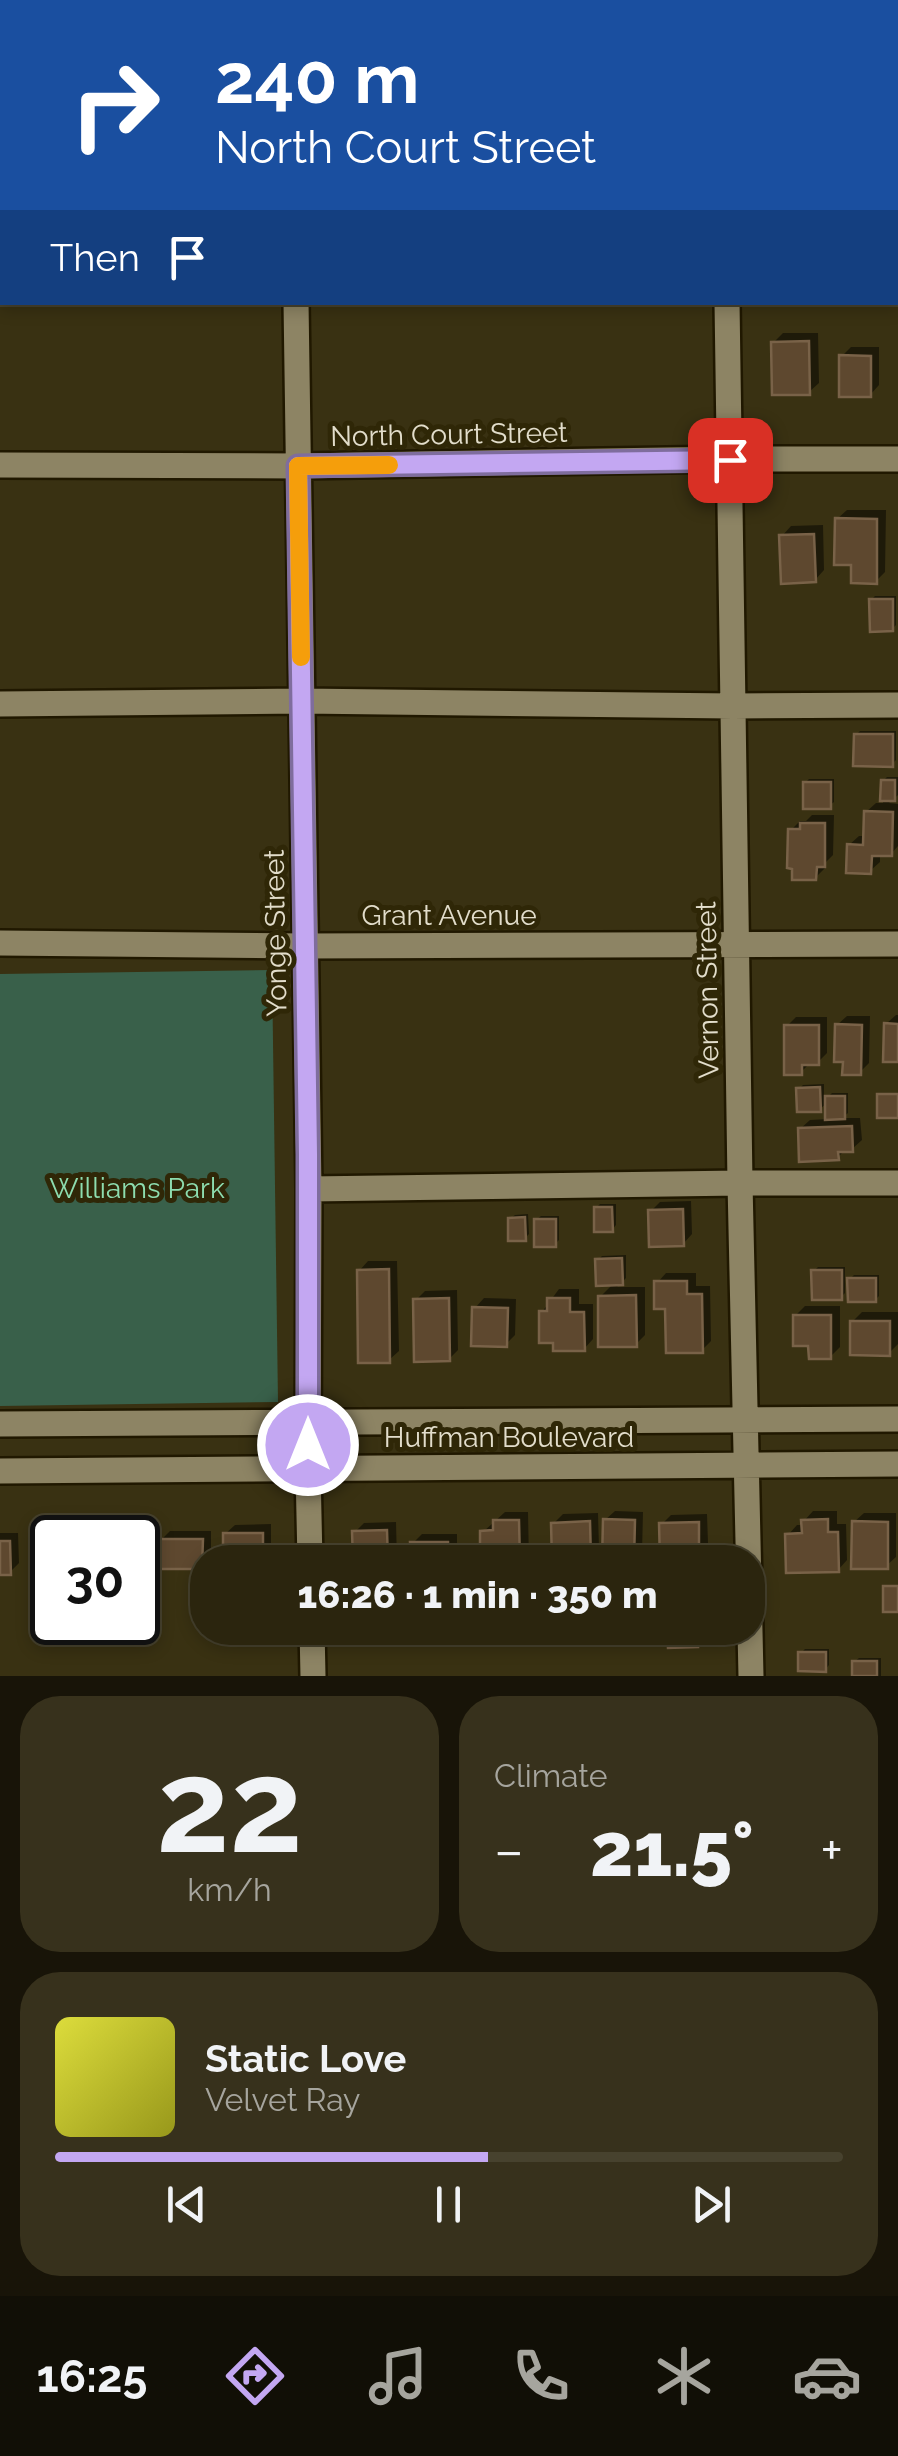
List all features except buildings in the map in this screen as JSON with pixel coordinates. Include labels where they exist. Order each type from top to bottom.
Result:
[{"type":"street","name":"Yonge Street","points":[[296,305],[310,1545]]},
{"type":"street","name":"Vernon Street","points":[[727,305],[750,1676]]},
{"type":"street","name":"North Court Street","points":[[0,466],[898,460]]},
{"type":"street","points":[[0,704],[302,700],[733,706],[898,704]]},
{"type":"street","name":"Grant Avenue","points":[[0,942],[306,946],[898,944]]},
{"type":"street","points":[[308,1189],[898,1184]]},
{"type":"street","name":"Huffman Boulevard","points":[[0,1424],[898,1419]]},
{"type":"street","name":"Huffman Boulevard","points":[[0,1471],[898,1464]]},
{"type":"street","points":[[312,1645],[313,1676]]},
{"type":"green space","name":"Williams Park","points":[[272,970],[278,1402],[0,1406],[0,974]]},
{"type":"slow traffic","points":[[301,657],[298,466],[389,465]]},
{"type":"route","points":[[308,1445],[298,466],[730,460]]}]
